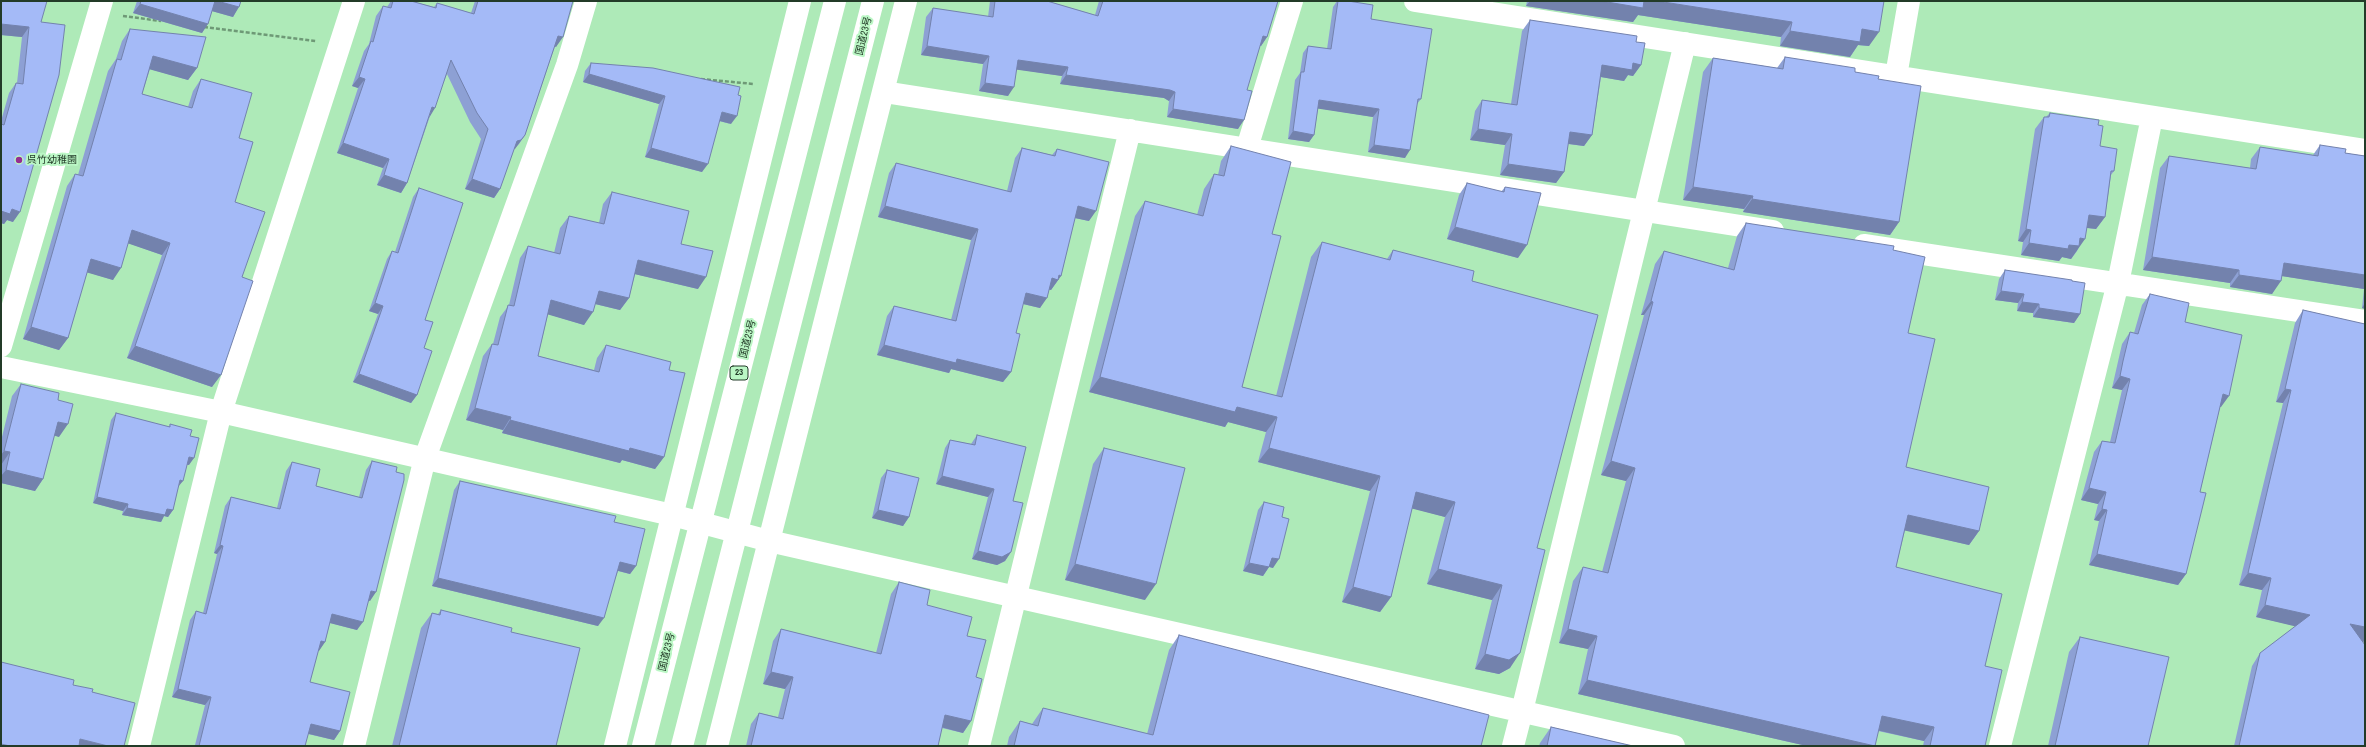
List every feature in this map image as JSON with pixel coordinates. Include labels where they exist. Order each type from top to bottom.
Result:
[{"type":"main road","points":[[138,746],[221,412],[354,1]]},
{"type":"main road","points":[[354,746],[424,458],[567,65],[586,1]]},
{"type":"main road","points":[[615,746],[800,1]]},
{"type":"main road","name":"国道23号","points":[[643,746],[835,1]]},
{"type":"main road","name":"国道23号","points":[[682,746],[873,1]]},
{"type":"main road","points":[[717,746],[906,1]]},
{"type":"main road","points":[[1247,148],[1292,1]]},
{"type":"main road","points":[[1415,1],[2365,150]]},
{"type":"main road","points":[[1896,76],[1909,1]]},
{"type":"main road","points":[[1,346],[100,7]]},
{"type":"main road","points":[[1513,746],[1685,43]]},
{"type":"main road","points":[[884,92],[1795,234]]},
{"type":"main road","points":[[2000,746],[2118,283],[2152,117]]},
{"type":"main road","points":[[979,746],[1130,130]]},
{"type":"main road","points":[[1842,241],[2365,321]]},
{"type":"main road","points":[[1,367],[221,412],[672,516],[768,541],[1015,598],[1674,746]]},
{"type":"path","points":[[100,7],[169,22]]},
{"type":"path","points":[[200,26],[340,45]]},
{"type":"path","points":[[700,79],[778,86]]},
{"type":"building","points":[[1,1],[47,1],[41,22],[65,25],[59,75],[20,212],[12,209],[10,214],[1,211],[1,124],[4,125],[16,83],[23,84],[29,27],[1,24]]},
{"type":"building","points":[[141,1],[215,1],[208,24],[140,4]]},
{"type":"building","points":[[217,1],[241,1],[239,7]]},
{"type":"building","points":[[393,1],[411,1],[436,8],[437,3],[474,14],[478,1],[573,1],[563,37],[558,36],[525,135],[521,140],[517,141],[500,189],[472,179],[488,129],[477,113],[451,60],[435,108],[432,107],[407,183],[384,175],[389,159],[343,143],[365,79],[359,77],[371,41],[373,42],[383,6],[391,8]]},
{"type":"building","points":[[995,1],[1047,1],[1098,16],[1103,1],[1278,1],[1267,37],[1263,36],[1247,90],[1252,91],[1244,120],[1173,109],[1175,92],[1170,90],[1066,75],[1068,67],[1018,60],[1014,87],[985,83],[989,56],[927,46],[933,8],[993,17]]},
{"type":"building","points":[[1338,1],[1373,5],[1371,19],[1432,29],[1421,99],[1418,99],[1410,150],[1374,145],[1379,109],[1319,100],[1314,135],[1293,131],[1301,72],[1304,72],[1308,46],[1331,49]]},
{"type":"building","points":[[1601,1],[1644,1],[1643,8]]},
{"type":"building","points":[[1657,1],[1884,1],[1879,32],[1862,29],[1860,42],[1790,31],[1792,22]]},
{"type":"building","points":[[1530,20],[1637,36],[1636,42],[1645,43],[1641,65],[1633,63],[1632,70],[1602,65],[1592,135],[1570,132],[1564,172],[1508,164],[1512,134],[1478,129],[1482,100],[1517,105]]},
{"type":"building","points":[[130,29],[206,37],[197,68],[153,56],[142,94],[192,108],[201,79],[252,93],[239,138],[253,142],[235,202],[265,212],[242,277],[253,281],[221,375],[135,346],[170,243],[132,230],[121,268],[91,259],[68,338],[31,327],[75,174],[83,176],[117,59],[121,60]]},
{"type":"building","points":[[1785,57],[1855,68],[1855,72],[1879,76],[1878,79],[1921,86],[1899,222],[1752,199],[1753,196],[1693,187],[1713,58],[1783,69]]},
{"type":"building","points":[[591,63],[653,68],[740,87],[738,95],[741,96],[737,116],[722,112],[708,164],[651,148],[665,96],[589,74]]},
{"type":"building","points":[[2050,113],[2099,120],[2098,125],[2103,126],[2100,146],[2117,149],[2114,171],[2111,171],[2105,217],[2089,215],[2085,239],[2080,238],[2079,246],[2069,245],[2068,249],[2029,243],[2031,230],[2026,229],[2044,117],[2049,117]]},
{"type":"building","points":[[2320,145],[2346,149],[2345,153],[2365,156],[2365,275],[2284,263],[2281,281],[2239,275],[2239,270],[2152,257],[2169,156],[2256,169],[2260,147],[2318,156]]},
{"type":"building","points":[[1231,146],[1291,162],[1272,234],[1281,236],[1242,387],[1282,397],[1322,242],[1390,260],[1393,250],[1474,271],[1472,281],[1598,315],[1537,548],[1545,550],[1520,653],[1509,660],[1485,654],[1502,585],[1438,569],[1455,502],[1416,492],[1391,597],[1353,587],[1380,476],[1269,448],[1277,417],[1237,407],[1235,412],[1100,377],[1145,201],[1203,216],[1214,174],[1224,176]]},
{"type":"building","points":[[1022,148],[1055,156],[1057,149],[1109,162],[1096,211],[1078,206],[1061,276],[1059,275],[1058,280],[1052,278],[1047,298],[1026,293],[1016,333],[1020,334],[1011,372],[957,359],[956,363],[884,345],[894,306],[956,321],[978,229],[885,206],[896,163],[1011,192]]},
{"type":"building","points":[[1467,183],[1504,192],[1505,187],[1541,193],[1527,245],[1455,227]]},
{"type":"building","points":[[419,188],[463,203],[425,320],[433,322],[424,348],[432,351],[417,395],[359,374],[383,306],[375,303],[392,251],[398,253]]},
{"type":"building","points":[[612,192],[689,211],[681,244],[713,251],[706,277],[638,260],[629,298],[599,291],[593,312],[551,300],[538,356],[599,372],[606,345],[671,362],[669,370],[685,373],[664,457],[630,448],[629,451],[510,420],[511,417],[475,408],[492,344],[498,345],[508,305],[514,306],[528,246],[560,254],[569,216],[604,224]]},
{"type":"building","points":[[1746,223],[1894,246],[1893,250],[1925,257],[1908,333],[1935,339],[1906,467],[1989,487],[1979,531],[1908,515],[1896,567],[2002,594],[1985,666],[2002,670],[1985,746],[1930,746],[1934,727],[1882,716],[1875,746],[1587,680],[1597,636],[1568,629],[1583,567],[1608,573],[1635,468],[1611,461],[1653,302],[1651,301],[1664,251],[1734,270]]},
{"type":"building","points":[[2005,270],[2085,283],[2080,314],[2039,308],[2039,304],[2022,302],[2024,294],[2001,291]]},
{"type":"building","points":[[2150,294],[2189,303],[2185,322],[2242,335],[2229,396],[2223,394],[2200,492],[2206,493],[2186,574],[2097,554],[2107,510],[2102,509],[2106,492],[2089,488],[2102,441],[2115,443],[2130,379],[2120,376],[2123,361],[2130,332],[2138,334]]},
{"type":"building","points":[[2303,310],[2365,324],[2365,627],[2350,624],[2365,645],[2365,746],[2239,746],[2260,653],[2310,615],[2265,605],[2271,578],[2248,573],[2291,390],[2285,389]]},
{"type":"building","points":[[21,384],[59,393],[58,400],[73,404],[68,424],[58,422],[43,479],[6,470],[10,452],[4,451]]},
{"type":"building","points":[[116,413],[170,427],[170,424],[192,430],[190,436],[199,438],[194,458],[189,457],[183,481],[180,480],[173,510],[167,509],[165,515],[127,508],[128,504],[97,497]]},
{"type":"building","points":[[977,435],[1026,447],[1013,501],[1023,503],[1011,552],[1002,557],[978,551],[994,489],[942,476],[950,440],[975,445]]},
{"type":"building","points":[[1104,448],[1185,468],[1156,584],[1075,564]]},
{"type":"building","points":[[372,461],[397,467],[396,472],[404,474],[404,480],[376,592],[371,591],[363,622],[332,614],[325,642],[321,641],[310,682],[350,692],[340,731],[311,724],[305,746],[199,746],[211,697],[178,689],[196,611],[206,614],[223,546],[220,545],[231,497],[280,509],[292,462],[320,469],[316,486],[362,498]]},
{"type":"building","points":[[887,470],[919,478],[909,517],[878,510]]},
{"type":"building","points":[[460,481],[616,516],[614,522],[645,529],[636,566],[620,562],[604,618],[438,578]]},
{"type":"building","points":[[1264,502],[1284,507],[1282,517],[1289,519],[1279,559],[1272,558],[1269,567],[1249,563]]},
{"type":"building","points":[[899,582],[930,590],[927,605],[972,617],[967,636],[986,640],[976,677],[982,679],[971,721],[945,715],[938,746],[751,746],[759,713],[783,719],[793,677],[771,672],[781,629],[881,654]]},
{"type":"building","points":[[441,610],[512,628],[511,632],[580,648],[556,746],[399,746],[432,613],[440,615]]},
{"type":"building","points":[[1179,635],[1489,715],[1481,746],[1014,746],[1020,721],[1038,726],[1043,708],[1153,735]]},
{"type":"building","points":[[2080,637],[2169,657],[2148,746],[2055,746]]},
{"type":"building","points":[[1,662],[74,680],[73,685],[93,689],[92,692],[135,703],[124,746],[108,746],[80,739],[79,746],[10,746],[1,744]]},
{"type":"building","points":[[1551,727],[1633,746],[1547,746]]},
{"type":"place","name":"呉竹幼稚園","points":[[19,160]]}]
